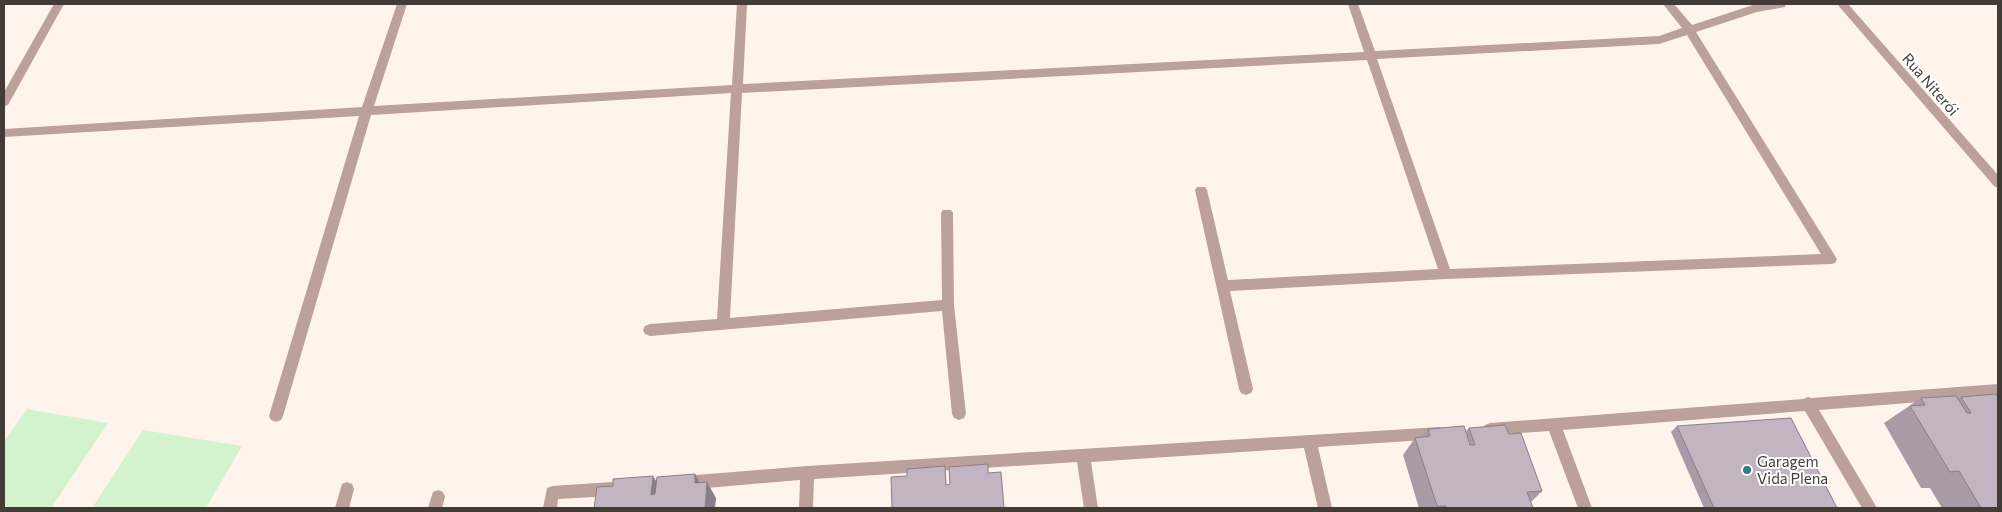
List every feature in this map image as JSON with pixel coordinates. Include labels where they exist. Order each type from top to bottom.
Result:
[{"type":"street","points":[[4,102],[59,4]]},
{"type":"street","points":[[276,416],[366,113],[402,4]]},
{"type":"street","points":[[723,322],[742,4]]},
{"type":"street","points":[[1353,4],[1446,274]]},
{"type":"street","points":[[1223,286],[1446,274],[1831,259],[1689,29],[1668,4]]},
{"type":"street","points":[[4,134],[736,89],[1659,40],[1756,8],[1781,4]]},
{"type":"street","name":"Rua Niterói","points":[[1842,4],[1998,183]]},
{"type":"street","points":[[1201,190],[1246,389]]},
{"type":"street","points":[[947,213],[948,305],[958,414]]},
{"type":"street","points":[[650,330],[723,322],[948,305]]},
{"type":"street","points":[[1476,430],[1808,403],[1998,390]]},
{"type":"street","points":[[1808,403],[1870,508]]},
{"type":"street","points":[[1554,425],[1585,508]]},
{"type":"street","points":[[670,484],[807,473],[1456,432]]},
{"type":"street","points":[[1310,442],[1325,508]]},
{"type":"street","points":[[1083,456],[1091,508]]},
{"type":"street","points":[[806,508],[807,473]]},
{"type":"street","points":[[550,508],[552,493],[631,487]]},
{"type":"street","points":[[342,508],[347,489]]},
{"type":"green space","points":[[27,409],[108,423],[51,508],[4,508],[4,441]]},
{"type":"green space","points":[[143,430],[242,446],[206,508],[92,508]]},
{"type":"building","points":[[1996,394],[1998,397],[1998,508],[1981,508],[1959,471],[1950,472],[1910,406],[1925,405],[1921,398],[1956,396],[1967,413],[1971,413],[1961,397]]},
{"type":"building","name":"Garagem Vida Plena","points":[[1791,418],[1837,508],[1714,508],[1677,426]]},
{"type":"building","points":[[1505,425],[1509,434],[1521,433],[1542,491],[1527,492],[1533,508],[1447,508],[1446,506],[1437,506],[1415,438],[1430,436],[1428,429],[1464,426],[1470,445],[1475,445],[1469,428]]},
{"type":"building","points":[[988,464],[988,473],[1001,472],[1004,508],[892,508],[891,477],[907,476],[907,469],[945,466],[946,485],[950,484],[949,467]]},
{"type":"building","points":[[695,474],[695,483],[707,482],[705,508],[594,508],[597,487],[613,486],[613,479],[653,476],[651,495],[655,494],[657,477]]},
{"type":"place","name":"Garagem Vida Plena","points":[[1747,470]]}]
